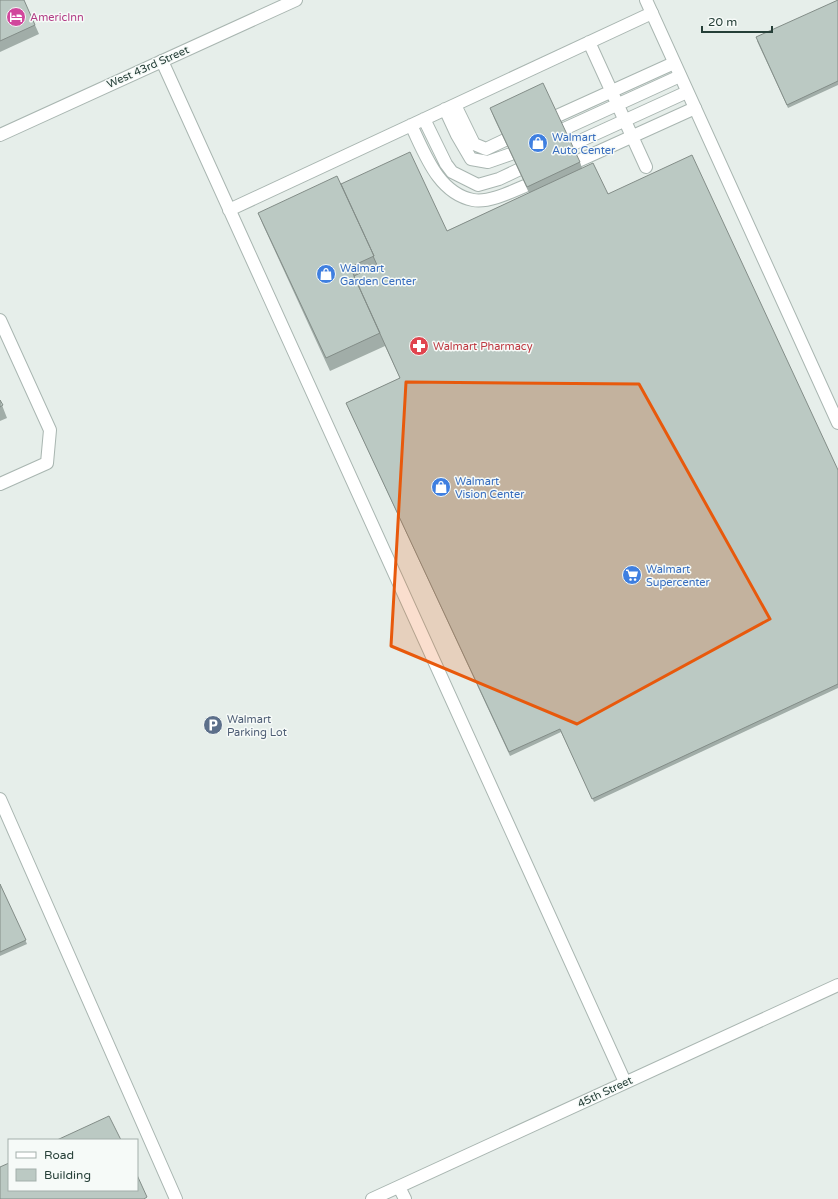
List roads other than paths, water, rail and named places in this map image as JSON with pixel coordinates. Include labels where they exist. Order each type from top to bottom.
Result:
[{"type":"street","name":"West 43rd Street","points":[[0,135],[296,0]]},
{"type":"street","points":[[646,0],[838,423]]},
{"type":"street","points":[[229,210],[652,13]]},
{"type":"street","points":[[589,42],[646,167]]},
{"type":"street","points":[[162,61],[625,1082]]},
{"type":"street","points":[[558,116],[674,62]]},
{"type":"street","points":[[564,129],[680,76]]},
{"type":"street","points":[[571,145],[687,92]]},
{"type":"street","points":[[450,107],[474,144],[486,149],[505,140]]},
{"type":"street","points":[[450,107],[456,135],[471,159],[488,162],[511,154]]},
{"type":"street","points":[[578,161],[695,108]]},
{"type":"street","points":[[424,119],[446,164],[452,172],[478,185],[499,179],[518,170]]},
{"type":"street","points":[[412,125],[430,165],[446,188],[473,200],[499,197],[525,186]]},
{"type":"street","points":[[0,320],[50,430],[47,463],[0,484]]},
{"type":"street","points":[[0,799],[176,1199]]},
{"type":"street","name":"45th Street","points":[[372,1199],[838,985]]},
{"type":"street","points":[[399,1186],[405,1199]]},
{"type":"place","name":"AmericInn","points":[[16,17]]},
{"type":"place","name":"Walmart Auto Center","points":[[538,143]]},
{"type":"place","name":"Walmart Garden Center","points":[[326,274]]},
{"type":"place","name":"Walmart Pharmacy","points":[[419,346]]},
{"type":"place","name":"Walmart Vision Center","points":[[441,487]]},
{"type":"place","name":"Walmart Supercenter","points":[[632,575]]},
{"type":"place","name":"Walmart Parking Lot","points":[[213,725]]}]
